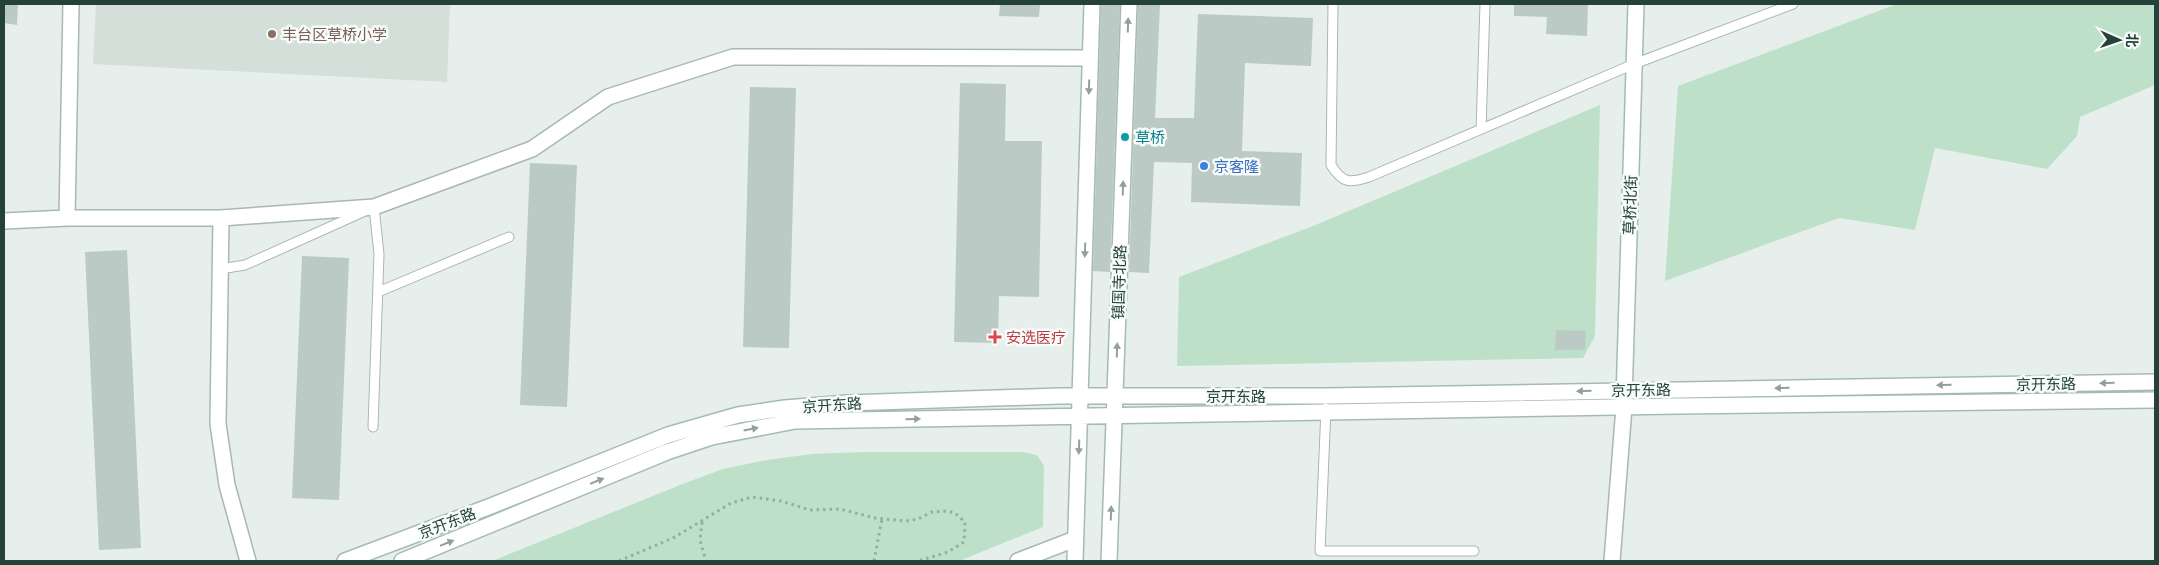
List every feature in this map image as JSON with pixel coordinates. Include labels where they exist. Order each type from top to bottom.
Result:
[{"type":"street","points":[[66,218],[71,4]]},
{"type":"street","points":[[1075,561],[1092,4]]},
{"type":"street","name":"镇国寺北路","points":[[1109,561],[1129,4]]},
{"type":"street","name":"草桥北街","points":[[1612,561],[1624,407],[1636,4]]},
{"type":"street","points":[[4,221],[66,218],[221,218],[374,207],[532,149],[608,97],[733,57],[1090,58]]},
{"type":"street","points":[[221,218],[218,424],[227,485],[248,561]]},
{"type":"street","name":"京开东路","points":[[345,561],[491,506],[668,435],[738,415],[785,408],[847,403],[1081,396],[1327,396],[2155,382]]},
{"type":"street","name":"京开东路","points":[[402,561],[667,452],[712,437],[795,421],[2155,400]]},
{"type":"street","points":[[1018,561],[1075,539]]},
{"type":"lane","points":[[1332,4],[1331,165],[1336,174],[1343,179],[1354,182],[1634,64],[1793,4]]},
{"type":"lane","points":[[1481,129],[1485,4]]},
{"type":"lane","points":[[220,269],[245,265],[374,207],[380,254],[373,427]]},
{"type":"lane","points":[[378,292],[509,237]]},
{"type":"lane","points":[[1327,396],[1320,552],[1474,551]]},
{"type":"path","points":[[619,561],[656,546],[731,503],[752,497],[781,501],[810,510],[840,509],[882,519],[906,521],[918,519],[940,510],[961,516],[966,528],[964,542],[948,552],[918,561]]},
{"type":"path","points":[[874,561],[882,519]]},
{"type":"path","points":[[702,521],[700,540],[706,561]]},
{"type":"shaded area","name":"丰台区草桥小学","points":[[96,4],[450,4],[447,82],[93,64]]},
{"type":"green space","points":[[1897,4],[2155,4],[2155,85],[2080,117],[2077,136],[2047,169],[1935,148],[1915,230],[1839,218],[1665,281],[1678,86]]},
{"type":"green space","points":[[1600,105],[1595,336],[1583,358],[1177,366],[1179,277],[1313,226]]},
{"type":"green space","points":[[1023,452],[1037,455],[1044,466],[1043,527],[959,561],[492,561],[723,469],[767,460],[812,454]]},
{"type":"building","points":[[4,4],[18,4],[17,25],[4,23]]},
{"type":"building","points":[[1000,4],[1040,4],[1039,17],[999,16]]},
{"type":"building","points":[[1101,4],[1120,4],[1110,272],[1093,271]]},
{"type":"building","points":[[1138,4],[1160,4],[1155,118],[1194,118],[1198,14],[1313,18],[1311,66],[1245,63],[1242,151],[1302,153],[1300,206],[1191,202],[1192,163],[1154,162],[1149,273],[1129,272]]},
{"type":"building","points":[[1514,4],[1588,4],[1587,36],[1546,34],[1547,17],[1514,16]]},
{"type":"building","points":[[960,83],[1006,84],[1005,141],[1042,141],[1039,297],[999,296],[998,343],[954,342]]},
{"type":"building","points":[[750,87],[796,88],[789,348],[743,347]]},
{"type":"building","points":[[530,163],[577,165],[567,407],[520,405]]},
{"type":"building","points":[[127,250],[141,548],[99,550],[85,252]]},
{"type":"building","points":[[302,256],[349,258],[339,500],[292,498]]},
{"type":"building","points":[[1556,330],[1586,331],[1585,350],[1555,350]]},
{"type":"place","name":"丰台区草桥小学","points":[[272,34]]},
{"type":"place","name":"草桥","points":[[1125,137]]},
{"type":"place","name":"京客隆","points":[[1204,166]]},
{"type":"place","name":"安选医疗","points":[[995,337]]}]
